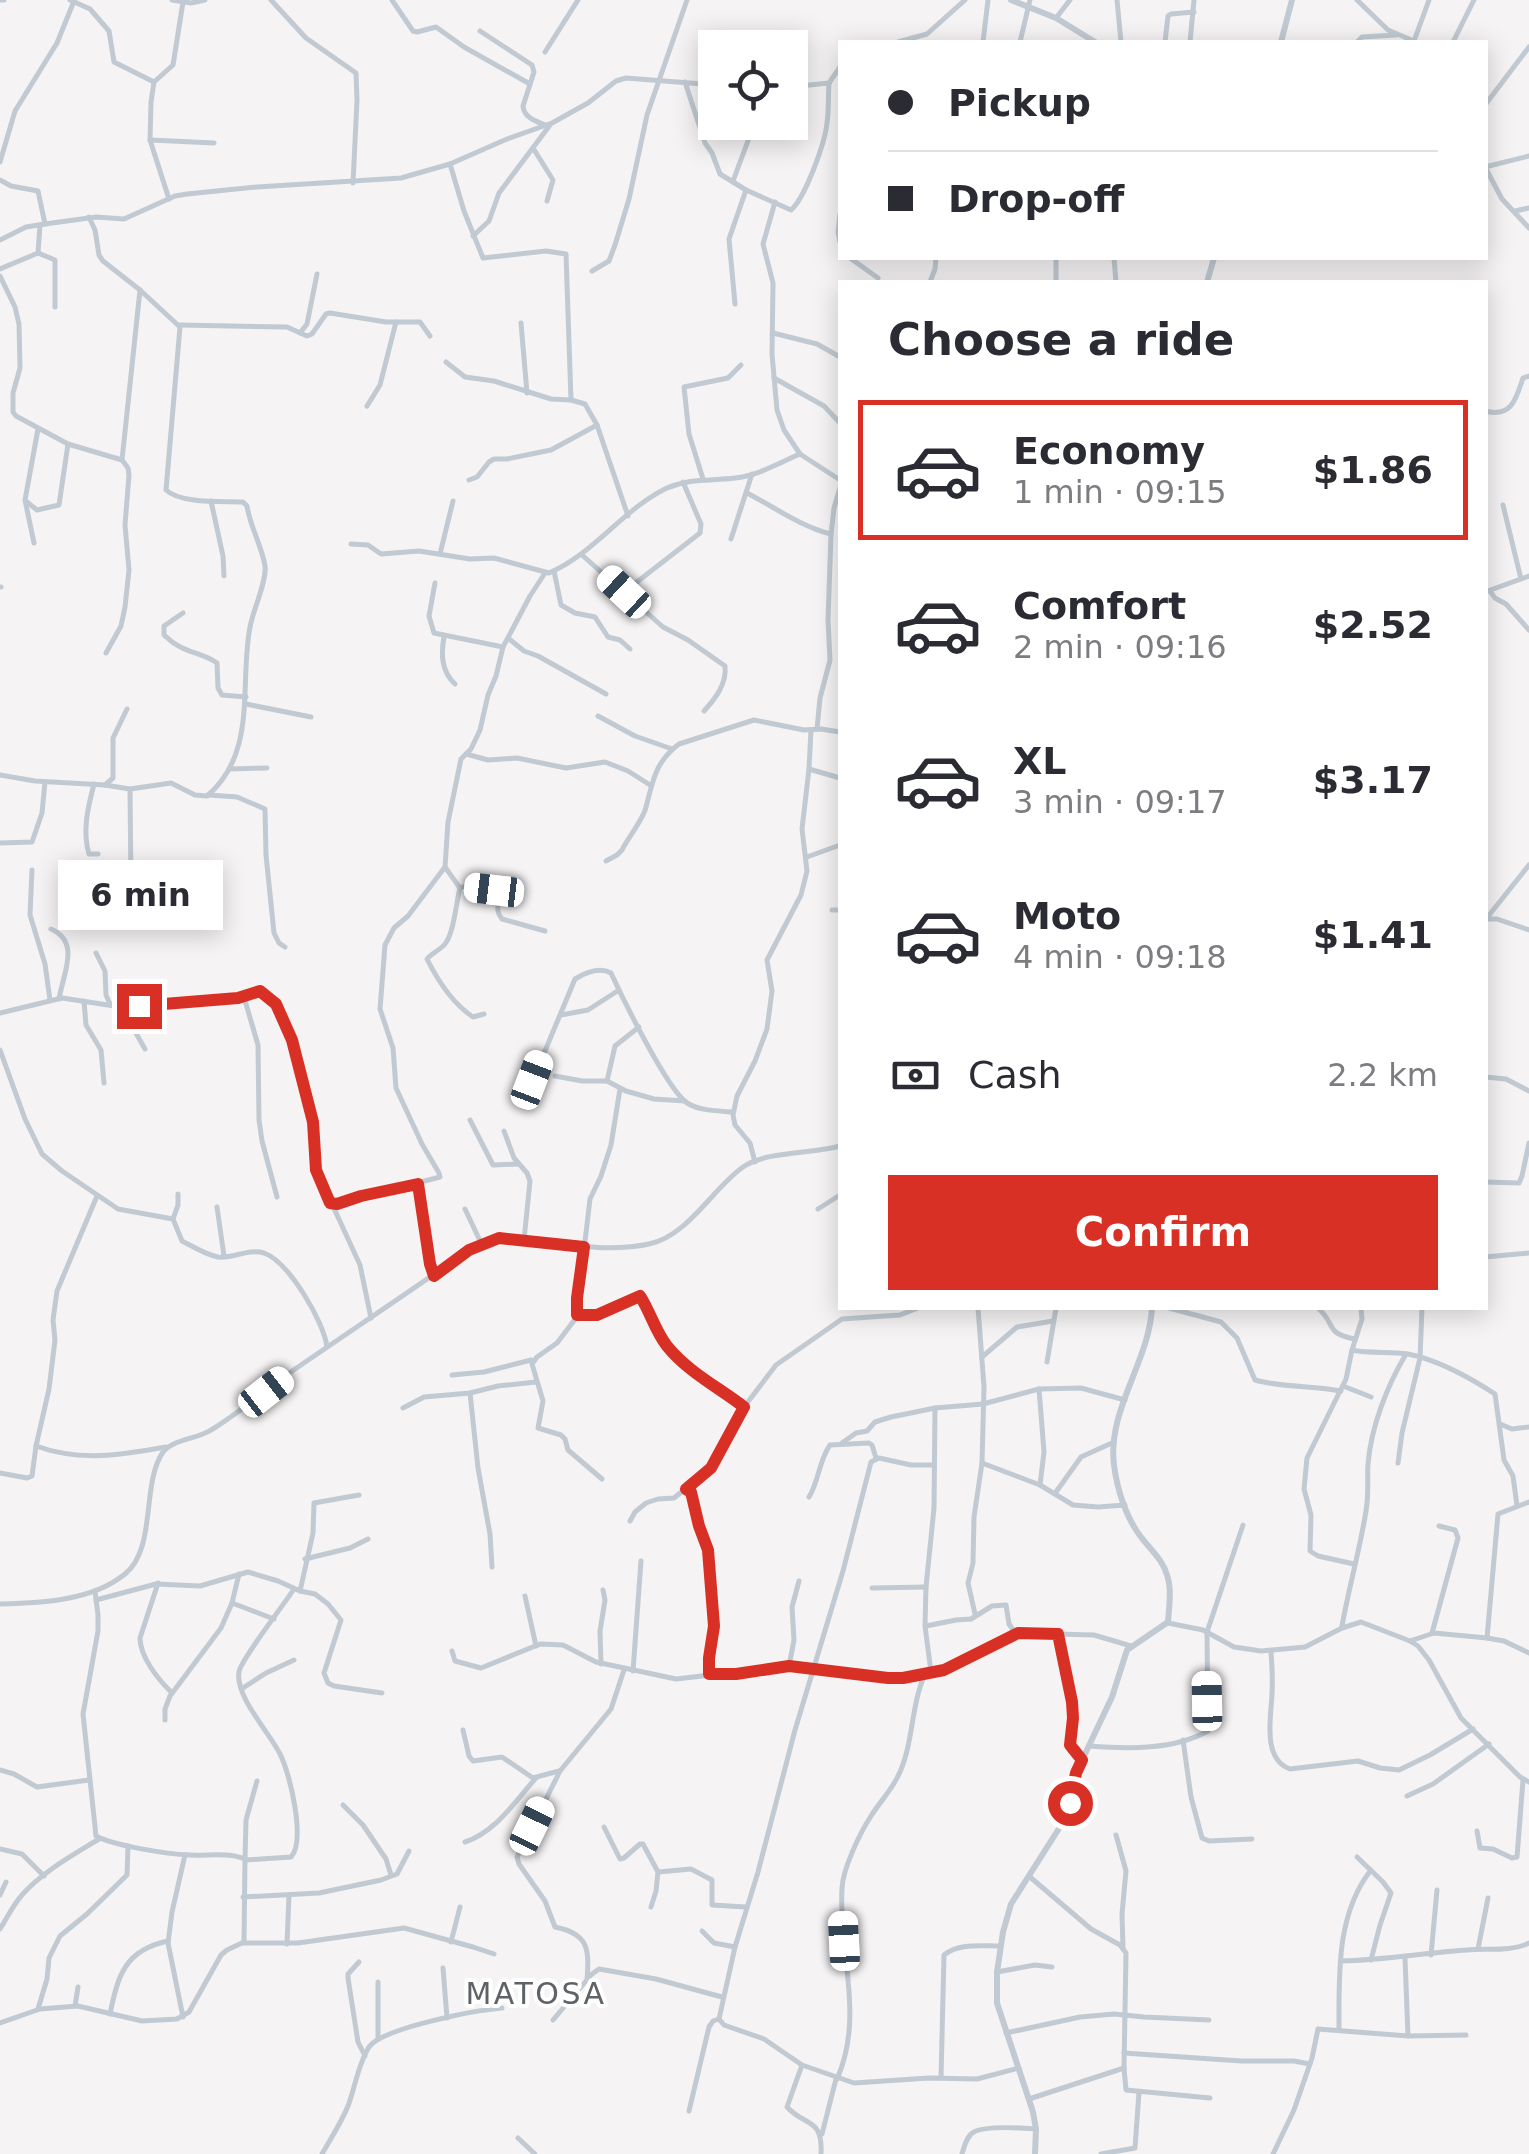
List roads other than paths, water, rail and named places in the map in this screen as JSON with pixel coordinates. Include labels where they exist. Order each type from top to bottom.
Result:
[{"type":"street","points":[[0,162],[14,111],[57,43],[72,0],[90,9],[109,31],[114,62],[154,82]]},
{"type":"street","points":[[172,0],[205,0]]},
{"type":"street","points":[[272,0],[306,38],[356,72],[353,183]]},
{"type":"street","points":[[392,0],[413,31],[436,27],[530,84]]},
{"type":"street","points":[[546,52],[578,0]]},
{"type":"street","points":[[592,270],[612,255],[659,79],[687,0]]},
{"type":"street","points":[[905,40],[927,34],[965,0]]},
{"type":"street","points":[[983,40],[988,0]]},
{"type":"street","points":[[1010,0],[1029,3],[1092,40]]},
{"type":"street","points":[[1056,18],[1070,0]]},
{"type":"street","points":[[1117,0],[1121,40]]},
{"type":"street","points":[[1190,40],[1194,0]]},
{"type":"street","points":[[1282,40],[1292,0]]},
{"type":"street","points":[[1358,0],[1388,30],[1411,40]]},
{"type":"street","points":[[1416,40],[1429,0]]},
{"type":"street","points":[[1454,40],[1474,0]]},
{"type":"street","points":[[169,200],[150,140],[154,82],[173,64],[182,2]]},
{"type":"street","points":[[1020,40],[1029,3]]},
{"type":"street","points":[[1164,40],[1168,16],[1194,12]]},
{"type":"street","points":[[480,31],[532,66],[534,72],[523,111],[526,116],[548,124]]},
{"type":"street","points":[[1359,40],[1399,34]]},
{"type":"street","points":[[1488,101],[1529,46]]},
{"type":"street","points":[[685,82],[717,171],[746,190],[794,209],[827,128],[828,82],[838,69]]},
{"type":"street","points":[[0,240],[26,227],[43,224],[89,217],[124,219],[188,194],[400,178],[450,164],[548,124],[588,103],[616,81],[635,78],[698,83]]},
{"type":"street","points":[[808,85],[828,82]]},
{"type":"street","points":[[474,236],[490,222],[500,194],[548,124]]},
{"type":"street","points":[[150,140],[214,143]]},
{"type":"street","points":[[733,182],[748,140]]},
{"type":"street","points":[[532,148],[554,180],[547,201]]},
{"type":"street","points":[[1488,166],[1529,156]]},
{"type":"street","points":[[450,164],[483,258],[546,251],[566,254],[571,400]]},
{"type":"street","points":[[1488,174],[1496,191],[1529,228]]},
{"type":"street","points":[[0,180],[11,186],[38,190],[43,224],[38,253]]},
{"type":"street","points":[[735,304],[730,239],[746,190]]},
{"type":"street","points":[[776,202],[763,244],[774,282],[778,410],[784,430],[800,454],[838,482]]},
{"type":"street","points":[[1515,212],[1529,208]]},
{"type":"street","points":[[89,217],[98,255],[179,324],[279,326],[310,336],[328,313],[420,322],[430,336]]},
{"type":"street","points":[[38,253],[0,273],[19,324],[20,368],[12,408],[16,416],[68,444],[122,460],[128,468],[125,524],[129,570],[121,626],[106,653]]},
{"type":"street","points":[[38,253],[55,260],[55,307]]},
{"type":"street","points":[[853,260],[878,278]]},
{"type":"street","points":[[300,333],[307,324],[317,274]]},
{"type":"street","points":[[122,460],[140,290]]},
{"type":"street","points":[[367,406],[380,385],[396,322]]},
{"type":"street","points":[[521,323],[527,393]]},
{"type":"street","points":[[179,324],[166,490],[170,495],[246,503],[265,567],[250,628],[246,701],[238,747],[229,769],[210,795]]},
{"type":"street","points":[[773,334],[816,344],[838,356]]},
{"type":"street","points":[[446,362],[465,378],[494,381],[551,400],[585,404],[597,425],[628,516]]},
{"type":"street","points":[[703,479],[689,434],[684,387],[728,378],[741,365]]},
{"type":"street","points":[[1488,412],[1509,408],[1524,378],[1529,376]]},
{"type":"street","points":[[774,378],[824,406],[838,421]]},
{"type":"street","points":[[469,480],[478,478],[494,459],[550,450],[597,425]]},
{"type":"street","points":[[34,543],[25,500],[38,428]]},
{"type":"street","points":[[25,500],[36,510],[59,505],[68,444]]},
{"type":"street","points":[[351,544],[368,545],[381,554],[407,550],[470,559],[494,558],[545,573],[582,554],[657,494],[683,482],[738,478],[800,454]]},
{"type":"street","points":[[731,540],[752,474]]},
{"type":"street","points":[[624,592],[700,533],[683,482]]},
{"type":"street","points":[[755,1162],[750,1143],[735,1125],[734,1112],[737,1096],[768,1029],[772,991],[767,960],[803,891],[807,872],[802,830],[814,730],[830,660],[831,534],[838,492]]},
{"type":"street","points":[[748,493],[786,517],[831,534]]},
{"type":"street","points":[[211,501],[224,576]]},
{"type":"street","points":[[440,554],[453,501]]},
{"type":"street","points":[[1502,505],[1521,579]]},
{"type":"street","points":[[582,554],[663,627],[725,666],[726,676],[704,712]]},
{"type":"street","points":[[554,571],[562,605],[575,613],[595,617],[608,637],[620,640],[630,649]]},
{"type":"street","points":[[332,1204],[440,1176],[396,1088],[393,1048],[380,1009],[386,945],[394,928],[445,868],[458,767],[480,730],[503,647],[545,573]]},
{"type":"street","points":[[1529,576],[1488,591],[1529,630]]},
{"type":"street","points":[[434,583],[429,622],[435,634],[503,647]]},
{"type":"street","points":[[183,613],[164,626],[164,635],[191,653],[217,663],[222,694],[310,717]]},
{"type":"street","points":[[444,637],[445,670],[454,684]]},
{"type":"street","points":[[508,638],[524,651],[606,694]]},
{"type":"street","points":[[105,785],[113,778],[112,738],[127,709]]},
{"type":"street","points":[[598,716],[635,736],[672,749]]},
{"type":"street","points":[[606,860],[619,854],[645,811],[658,767],[672,749],[686,740],[752,720],[838,732]]},
{"type":"street","points":[[465,754],[573,768],[606,762],[650,785]]},
{"type":"street","points":[[229,769],[267,768]]},
{"type":"street","points":[[809,769],[838,777]]},
{"type":"street","points":[[0,775],[130,789],[171,784],[195,795],[237,797],[266,808],[266,855],[274,933],[285,948]]},
{"type":"street","points":[[0,843],[32,842],[42,812],[44,782]]},
{"type":"street","points":[[94,784],[86,815],[86,847],[89,854],[98,854]]},
{"type":"street","points":[[130,789],[130,883]]},
{"type":"street","points":[[807,857],[838,846]]},
{"type":"street","points":[[1488,916],[1529,865]]},
{"type":"street","points":[[445,868],[460,888],[449,938],[427,959],[460,1008],[472,1017],[484,1014]]},
{"type":"street","points":[[32,870],[30,915],[45,964],[50,1000]]},
{"type":"street","points":[[460,888],[496,890],[496,911],[502,919],[545,931]]},
{"type":"street","points":[[1488,919],[1529,930]]},
{"type":"street","points":[[51,929],[62,936],[69,955],[59,998]]},
{"type":"street","points":[[96,953],[105,972],[110,1004]]},
{"type":"street","points":[[514,1090],[532,1082],[570,988],[578,977],[599,970],[608,971],[685,1101]]},
{"type":"street","points":[[561,1016],[588,1010],[618,990]]},
{"type":"street","points":[[0,1013],[59,998],[121,1007],[244,997],[260,991],[279,1008],[292,1040],[313,1122],[316,1170],[360,1265],[371,1318]]},
{"type":"street","points":[[244,997],[258,1045],[259,1120],[277,1197]]},
{"type":"street","points":[[84,1001],[86,1026],[101,1050],[104,1083]]},
{"type":"street","points":[[121,1007],[144,1049]]},
{"type":"street","points":[[607,1081],[616,1044],[639,1027]]},
{"type":"street","points":[[0,1050],[42,1154],[98,1196],[128,1212],[173,1219]]},
{"type":"street","points":[[555,1076],[607,1081],[654,1099],[734,1112]]},
{"type":"street","points":[[1488,1077],[1506,1079],[1529,1090]]},
{"type":"street","points":[[452,1375],[534,1360],[557,1344],[577,1315],[590,1195],[611,1145],[620,1089]]},
{"type":"street","points":[[470,1120],[493,1165],[518,1164]]},
{"type":"street","points":[[504,1131],[530,1181],[524,1240]]},
{"type":"street","points":[[1488,1182],[1520,1182],[1529,1143]]},
{"type":"street","points":[[36,1446],[90,1457],[169,1447],[209,1432],[481,1244],[504,1238],[584,1247],[638,1246],[660,1241],[743,1167],[838,1146]]},
{"type":"street","points":[[418,1184],[434,1276]]},
{"type":"street","points":[[178,1194],[173,1219],[182,1240],[216,1256],[258,1252],[280,1263],[324,1333],[326,1348]]},
{"type":"street","points":[[0,1473],[32,1476],[49,1389],[56,1291],[98,1196]]},
{"type":"street","points":[[818,1210],[838,1196]]},
{"type":"street","points":[[217,1207],[224,1256]]},
{"type":"street","points":[[465,1209],[481,1244]]},
{"type":"street","points":[[1488,1257],[1529,1253]]},
{"type":"street","points":[[577,1315],[597,1315],[640,1296],[668,1348],[692,1372],[744,1407]]},
{"type":"street","points":[[630,1520],[646,1503],[674,1498],[711,1468],[744,1407],[776,1365],[842,1319],[902,1315],[913,1310]]},
{"type":"street","points":[[976,1614],[968,1584],[982,1463],[984,1404],[978,1310]]},
{"type":"street","points":[[1047,1362],[1056,1310]]},
{"type":"street","points":[[1152,1310],[1142,1356],[1114,1442],[1114,1464],[1124,1505],[1136,1530],[1167,1574],[1168,1622]]},
{"type":"street","points":[[1177,1310],[1222,1322],[1237,1338],[1255,1380],[1342,1388],[1371,1397]]},
{"type":"street","points":[[1320,1310],[1334,1333],[1356,1339]]},
{"type":"street","points":[[1354,1564],[1310,1552],[1311,1515],[1304,1491],[1308,1453],[1342,1388],[1362,1310]]},
{"type":"street","points":[[1398,1463],[1420,1358],[1422,1310]]},
{"type":"street","points":[[982,1357],[1017,1327],[1053,1321]]},
{"type":"street","points":[[1352,1350],[1420,1358],[1492,1392],[1498,1402],[1504,1460],[1513,1476],[1517,1506]]},
{"type":"street","points":[[1342,1628],[1368,1502],[1368,1463],[1373,1438],[1388,1390],[1406,1354]]},
{"type":"street","points":[[534,1360],[532,1369],[543,1403],[538,1428],[561,1434],[568,1450],[602,1479]]},
{"type":"street","points":[[403,1408],[426,1396],[536,1382]]},
{"type":"street","points":[[842,1444],[856,1433],[867,1431],[875,1422],[935,1408],[984,1404],[1039,1389],[1081,1388],[1125,1400]]},
{"type":"street","points":[[1039,1389],[1044,1452],[1040,1485]]},
{"type":"street","points":[[470,1393],[492,1566]]},
{"type":"street","points":[[821,2154],[822,2136],[852,2018],[844,1941],[844,1878],[870,1818],[898,1778],[908,1751],[921,1682],[928,1673],[926,1587],[934,1508],[935,1408]]},
{"type":"street","points":[[1500,1424],[1512,1429],[1529,1426]]},
{"type":"street","points":[[1056,1492],[1081,1457],[1114,1442]]},
{"type":"street","points":[[809,1497],[827,1448],[871,1443],[876,1458]]},
{"type":"street","points":[[0,1604],[80,1596],[128,1572],[138,1557],[157,1466],[169,1447]]},
{"type":"street","points":[[934,1465],[876,1458],[871,1462],[734,1948],[719,2019],[724,2025],[764,2039],[802,2065],[861,2084],[981,2078],[1019,2068]]},
{"type":"street","points":[[982,1463],[1056,1492],[1070,1504],[1124,1505]]},
{"type":"street","points":[[686,1489],[691,1492],[708,1550],[714,1626],[709,1674]]},
{"type":"street","points":[[95,1591],[98,1631],[83,1714],[94,1832],[100,1839],[185,1855],[291,1857],[298,1843],[286,1767],[254,1717],[238,1676],[240,1667],[297,1590],[313,1533],[314,1503],[359,1495]]},
{"type":"street","points":[[1487,1638],[1498,1514],[1529,1502]]},
{"type":"street","points":[[1090,1746],[1134,1748],[1183,1740],[1209,1728],[1207,1632],[1242,1525]]},
{"type":"street","points":[[1432,1633],[1458,1538],[1455,1530],[1438,1526]]},
{"type":"street","points":[[305,1560],[368,1539]]},
{"type":"street","points":[[633,1671],[641,1561]]},
{"type":"street","points":[[96,1600],[158,1584],[197,1587],[252,1572],[317,1595],[340,1620],[324,1672],[328,1683],[382,1693]]},
{"type":"street","points":[[165,1720],[172,1693],[221,1628],[239,1574]]},
{"type":"street","points":[[789,1666],[794,1637],[792,1607],[798,1580]]},
{"type":"street","points":[[158,1584],[140,1646],[172,1693]]},
{"type":"street","points":[[872,1588],[926,1587]]},
{"type":"street","points":[[601,1664],[600,1631],[606,1600],[603,1590]]},
{"type":"street","points":[[525,1596],[536,1646]]},
{"type":"street","points":[[232,1603],[274,1619]]},
{"type":"street","points":[[925,1626],[970,1620],[995,1605],[1005,1604],[1009,1624],[1016,1634]]},
{"type":"street","points":[[1035,2154],[1036,2129],[1029,2100],[996,2003],[999,1946],[1011,1904],[1066,1819],[1076,1773],[1131,1646],[1168,1622],[1207,1632],[1234,1647],[1271,1651],[1305,1647],[1342,1628],[1364,1622],[1410,1641],[1429,1660],[1462,1718],[1526,1781],[1517,1857],[1480,1848],[1477,1830]]},
{"type":"street","points":[[1410,1641],[1432,1633],[1487,1638],[1529,1653]]},
{"type":"street","points":[[452,1651],[455,1661],[480,1668],[550,1643],[563,1645],[601,1664],[676,1680],[789,1666],[888,1678],[928,1673],[958,1664],[1016,1634],[1094,1635],[1131,1646]]},
{"type":"street","points":[[1058,1634],[1072,1702],[1070,1745],[1082,1760]]},
{"type":"street","points":[[1271,1651],[1271,1744],[1284,1767],[1358,1761],[1399,1770],[1473,1729]]},
{"type":"street","points":[[242,1688],[294,1660]]},
{"type":"street","points":[[586,1981],[586,1943],[570,1931],[555,1927],[545,1901],[517,1861],[520,1847],[560,1770],[609,1712],[624,1669]]},
{"type":"street","points":[[464,1730],[468,1756],[473,1761],[502,1758],[536,1778]]},
{"type":"street","points":[[1183,1740],[1202,1838],[1252,1840]]},
{"type":"street","points":[[1407,1796],[1433,1784],[1489,1744]]},
{"type":"street","points":[[0,1770],[36,1788],[89,1780]]},
{"type":"street","points":[[465,1842],[492,1828],[536,1778],[560,1770]]},
{"type":"street","points":[[243,1942],[246,1820],[257,1782]]},
{"type":"street","points":[[343,1805],[364,1827],[386,1859],[392,1876]]},
{"type":"street","points":[[604,1827],[620,1859],[643,1844],[658,1872],[651,1906]]},
{"type":"street","points":[[1116,1835],[1126,1870],[1122,1914],[1126,1954],[1126,2090],[1210,2098]]},
{"type":"street","points":[[0,1929],[22,1896],[44,1876],[100,1839]]},
{"type":"street","points":[[38,2009],[56,1942],[127,1875],[128,1845]]},
{"type":"street","points":[[0,1850],[22,1854],[44,1876]]},
{"type":"street","points":[[244,1897],[320,1893],[392,1876],[397,1874],[409,1850]]},
{"type":"street","points":[[183,2016],[168,1941],[185,1855]]},
{"type":"street","points":[[1357,1857],[1391,1893],[1371,1960]]},
{"type":"street","points":[[658,1872],[692,1869],[712,1880],[712,1905],[746,1908]]},
{"type":"street","points":[[1339,2030],[1341,1960],[1349,1910],[1371,1870]]},
{"type":"street","points":[[1030,1877],[1091,1929],[1123,1948]]},
{"type":"street","points":[[0,1894],[6,1882]]},
{"type":"street","points":[[1431,1955],[1437,1890]]},
{"type":"street","points":[[287,1944],[289,1895]]},
{"type":"street","points":[[1478,1949],[1488,1898]]},
{"type":"street","points":[[450,1942],[460,1907]]},
{"type":"street","points":[[0,2023],[38,2009],[74,2006],[151,2021],[174,2020],[194,2003],[227,1950],[243,1942],[287,1944],[404,1928],[494,1954]]},
{"type":"street","points":[[702,1931],[714,1944],[734,1948]]},
{"type":"street","points":[[110,2014],[127,1962],[152,1945],[168,1941]]},
{"type":"street","points":[[1341,1960],[1406,1958],[1528,1944]]},
{"type":"street","points":[[941,2079],[944,1955],[975,1945],[999,1946]]},
{"type":"street","points":[[1406,1958],[1408,2036]]},
{"type":"street","points":[[358,1962],[348,1978],[358,2042],[365,2056]]},
{"type":"street","points":[[997,1972],[1035,1965],[1052,1967]]},
{"type":"street","points":[[442,1968],[447,2018]]},
{"type":"street","points":[[553,2020],[595,1970],[602,1969],[722,1998]]},
{"type":"street","points":[[378,1982],[378,2040]]},
{"type":"street","points":[[74,2006],[78,1987]]},
{"type":"street","points":[[322,2154],[347,2108],[372,2044],[412,2027],[477,2010],[502,2008]]},
{"type":"street","points":[[1006,2033],[1114,2014],[1209,2020]]},
{"type":"street","points":[[689,2111],[709,2027],[719,2019]]},
{"type":"street","points":[[1273,2154],[1310,2064],[1318,2029],[1466,2036]]},
{"type":"street","points":[[1124,2053],[1310,2064]]},
{"type":"street","points":[[802,2065],[787,2109],[808,2121],[822,2136]]},
{"type":"street","points":[[1029,2100],[1124,2068]]},
{"type":"street","points":[[1101,2154],[1135,2148],[1139,2092]]},
{"type":"street","points":[[962,2154],[973,2132],[1036,2129]]},
{"type":"street","points":[[518,2138],[535,2154]]},
{"type":"district","name":"MATOSA","points":[[536,1994]]}]
